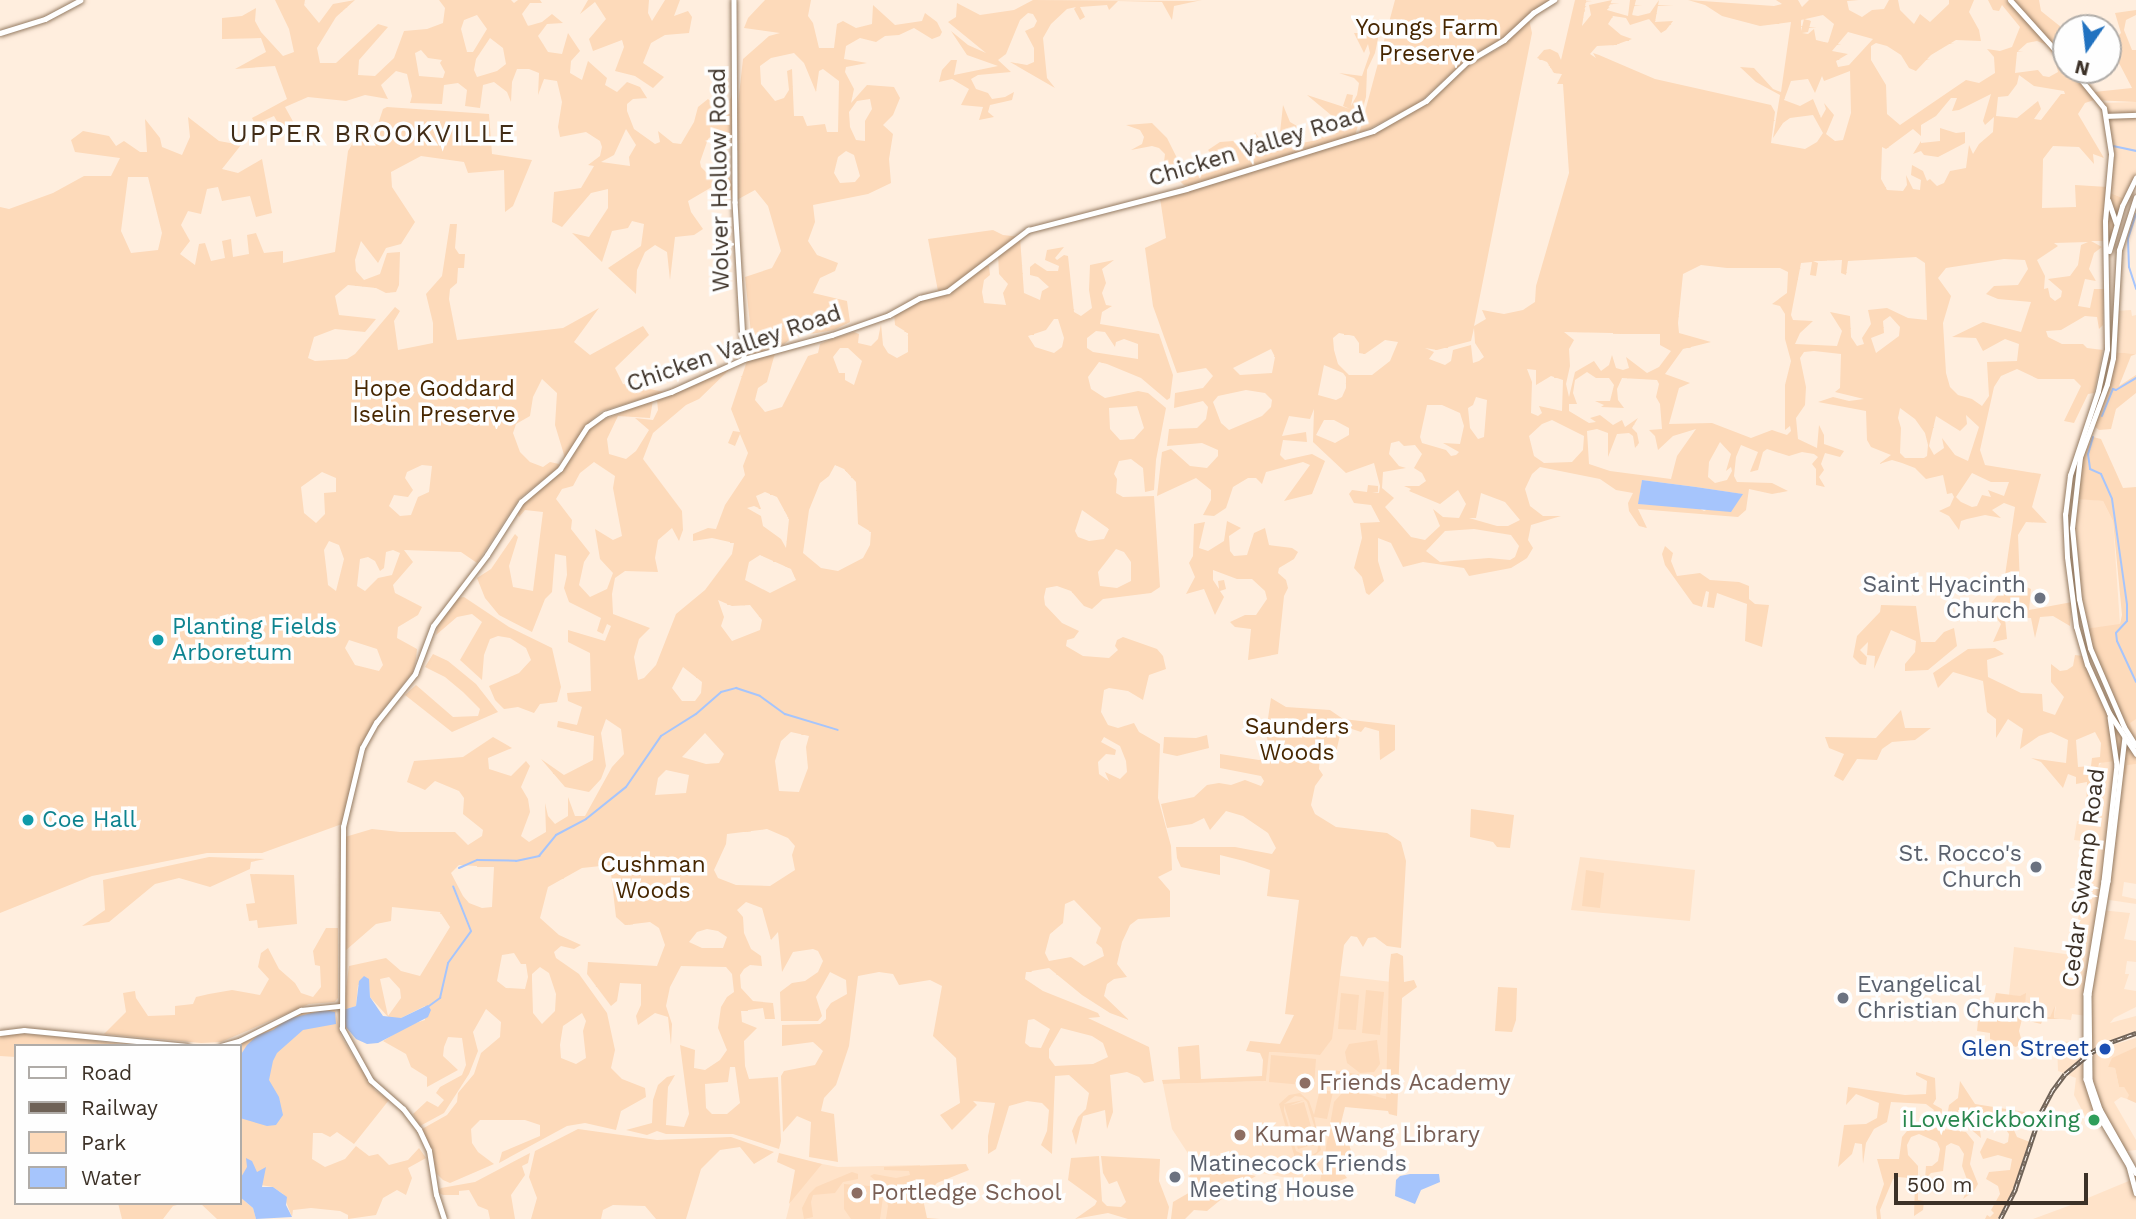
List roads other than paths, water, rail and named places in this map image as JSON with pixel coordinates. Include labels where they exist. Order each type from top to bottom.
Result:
[{"type":"main road","points":[[0,33],[45,19],[80,0]]},
{"type":"main road","name":"Wolver Hollow Road","points":[[734,0],[735,202],[744,359]]},
{"type":"main road","name":"Chicken Valley Road","points":[[340,1014],[342,839],[358,758],[376,723],[415,674],[433,626],[487,555],[521,502],[560,469],[592,422],[617,409],[671,393],[744,359],[831,335],[951,289],[1028,230],[1153,198],[1373,131],[1426,101],[1467,62],[1504,40],[1533,13],[1554,0]]},
{"type":"main road","points":[[2010,0],[2052,46]]},
{"type":"main road","name":"Cedar Swamp Road","points":[[2086,84],[2099,99],[2106,116],[2111,148],[2105,218],[2107,349],[2098,391],[2071,467],[2065,527],[2084,629],[2124,727],[2125,738],[2090,992],[2088,1079]]},
{"type":"main road","points":[[2106,116],[2136,115]]},
{"type":"main road","points":[[2107,268],[2115,220],[2136,177]]},
{"type":"main road","name":"Cedar Swamp Road","points":[[2108,192],[2108,204],[2115,220]]},
{"type":"main road","points":[[2119,250],[2136,197]]},
{"type":"main road","points":[[2108,204],[2115,209],[2122,206]]},
{"type":"main road","points":[[2105,218],[2115,220]]},
{"type":"main road","points":[[2115,220],[2119,250]]},
{"type":"main road","name":"Cedar Swamp Road","points":[[2088,1079],[2086,993],[2104,880],[2116,778],[2116,747],[2109,713],[2094,680],[2076,626],[2072,567],[2073,505],[2081,457],[2107,384],[2113,358],[2119,250]]},
{"type":"main road","points":[[2065,527],[2069,524],[2073,505]]},
{"type":"main road","points":[[2094,680],[2108,705],[2115,707]]},
{"type":"main road","points":[[2109,713],[2136,754]]},
{"type":"main road","points":[[2124,727],[2136,746]]},
{"type":"main road","points":[[2116,778],[2118,794]]},
{"type":"main road","points":[[332,1006],[341,997]]},
{"type":"main road","points":[[332,1006],[340,1014],[345,1037],[366,1073],[406,1112],[427,1143],[439,1210],[444,1219]]},
{"type":"main road","points":[[227,1044],[245,1038],[291,1013],[340,1006]]},
{"type":"main road","points":[[0,1033],[24,1030],[167,1044]]},
{"type":"main road","points":[[2088,1079],[2104,1118],[2136,1173]]},
{"type":"main road","points":[[2088,1079],[2097,1112],[2129,1166],[2136,1193]]},
{"type":"water","points":[[1642,480],[1743,494],[1731,512],[1638,504]]},
{"type":"water","points":[[364,976],[369,979],[370,997],[383,1016],[401,1018],[428,1005],[431,1010],[428,1017],[378,1043],[367,1044],[356,1039],[346,1027],[343,1010],[356,1006],[359,981]]},
{"type":"water","points":[[324,1010],[335,1012],[336,1024],[303,1030],[277,1053],[269,1080],[279,1097],[283,1115],[276,1125],[267,1126],[242,1119],[242,1053],[258,1035],[273,1030],[287,1019]]},
{"type":"water","points":[[246,1158],[252,1161],[257,1172],[266,1167],[262,1187],[273,1187],[287,1197],[286,1205],[292,1217],[256,1219],[253,1208],[242,1199],[242,1176],[247,1167]]},
{"type":"water","points":[[1439,1174],[1440,1182],[1421,1190],[1415,1204],[1395,1196],[1396,1180],[1400,1176]]},
{"type":"waterway","points":[[2113,146],[2136,151]]},
{"type":"waterway","points":[[2136,214],[2128,239],[2129,267],[2136,289]]},
{"type":"waterway","points":[[2102,416],[2113,389],[2116,390],[2136,378]]},
{"type":"waterway","points":[[2093,437],[2088,454],[2090,469],[2101,474],[2112,499],[2127,605],[2127,621],[2116,633],[2117,641],[2136,682]]},
{"type":"waterway","points":[[459,868],[477,860],[516,861],[539,856],[556,835],[586,819],[626,787],[661,736],[696,714],[721,692],[736,688],[760,696],[785,714],[838,730]]},
{"type":"waterway","points":[[429,1006],[440,998],[448,963],[471,931],[453,886]]},
{"type":"railway","points":[[2000,1219],[2015,1189],[2041,1112],[2052,1091],[2065,1074],[2090,1053],[2136,1033]]},
{"type":"place","name":"Saint Hyacinth Church","points":[[2040,598]]},
{"type":"place","name":"Planting Fields Arboretum","points":[[158,640]]},
{"type":"place","name":"Coe Hall","points":[[28,820]]},
{"type":"place","name":"St. Rocco's Church","points":[[2036,867]]},
{"type":"place","name":"Evangelical Christian Church","points":[[1843,998]]},
{"type":"place","name":"Glen Street","points":[[2105,1049]]},
{"type":"place","name":"Friends Academy","points":[[1305,1083]]},
{"type":"place","name":"iLoveKickboxing","points":[[2094,1120]]},
{"type":"place","name":"Kumar Wang Library","points":[[1240,1135]]},
{"type":"place","name":"Matinecock Friends Meeting House","points":[[1175,1177]]},
{"type":"place","name":"Portledge School","points":[[857,1193]]},
{"type":"district","name":"UPPER BROOKVILLE","points":[[373,134]]},
{"type":"park label","name":"Youngs Farm Preserve","points":[[1427,41]]},
{"type":"park label","name":"Hope Goddard Iselin Preserve","points":[[434,402]]},
{"type":"park label","name":"Saunders Woods","points":[[1297,740]]},
{"type":"park label","name":"Cushman Woods","points":[[653,878]]}]
